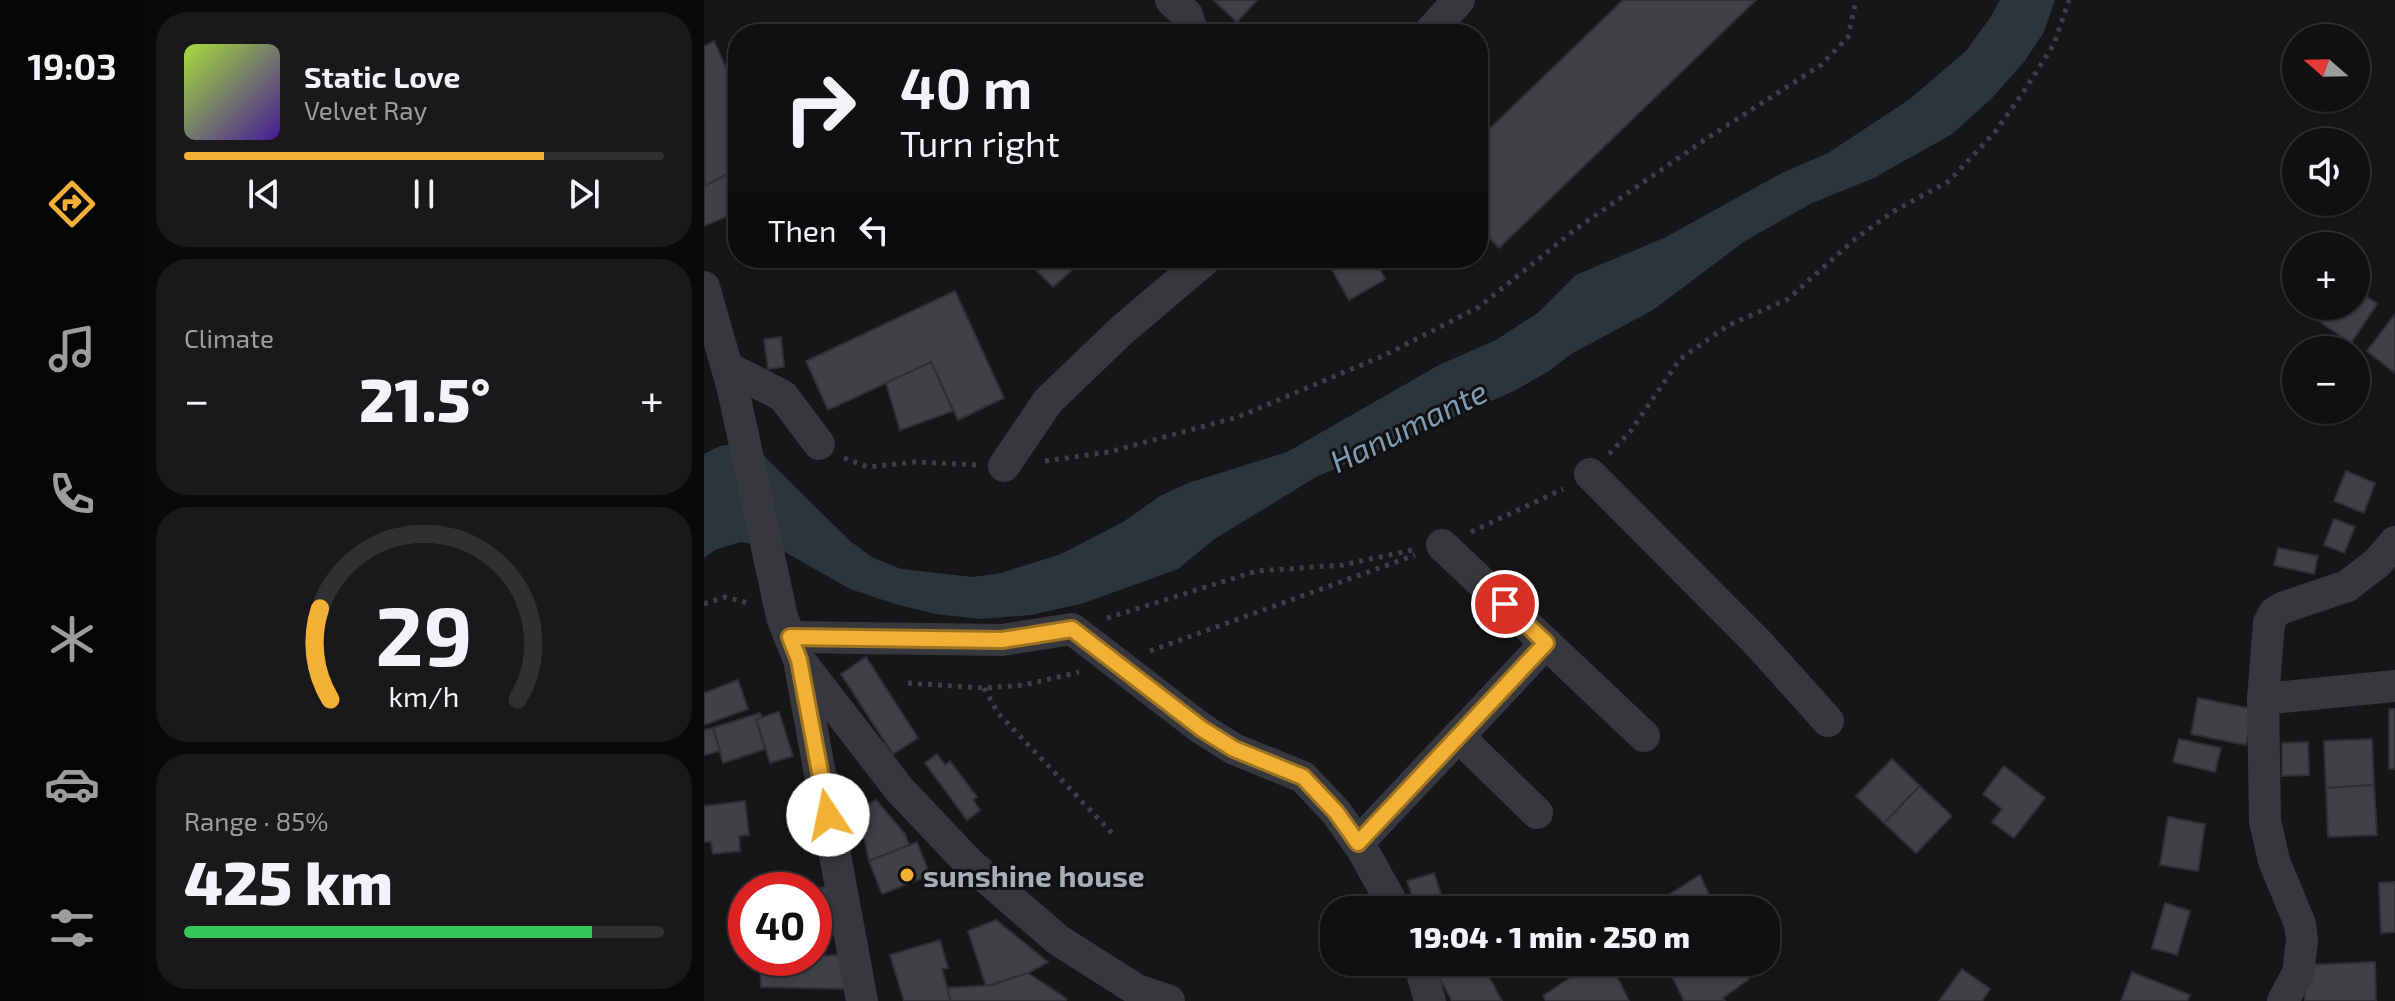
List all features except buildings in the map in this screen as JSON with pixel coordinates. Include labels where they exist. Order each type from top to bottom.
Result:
[{"type":"street","points":[[1171,0],[1187,15],[1190,24]]},
{"type":"street","points":[[1437,24],[1459,0]]},
{"type":"street","points":[[1004,466],[1048,401],[1122,330],[1195,268]]},
{"type":"street","points":[[704,287],[722,379],[787,626],[862,1001]]},
{"type":"street","points":[[722,379],[783,396],[819,444]]},
{"type":"street","points":[[1590,474],[1758,643],[1828,721]]},
{"type":"street","points":[[2283,1001],[2298,973],[2302,940],[2300,924],[2267,840],[2263,699],[2269,623],[2274,613],[2282,608],[2347,586],[2377,563],[2395,542]]},
{"type":"street","points":[[1442,545],[1644,736]]},
{"type":"street","points":[[787,626],[1002,640],[1072,629],[1202,729],[1234,749],[1303,777],[1336,812],[1388,896]]},
{"type":"street","points":[[787,626],[899,789],[968,862],[1058,940],[1137,990],[1169,1001]]},
{"type":"street","points":[[1358,843],[1546,643]]},
{"type":"street","points":[[2263,699],[2395,686]]},
{"type":"street","points":[[1458,736],[1537,813]]},
{"type":"street","points":[[1423,976],[1430,1001]]},
{"type":"path","points":[[819,444],[868,467],[915,462],[1004,466],[1109,452],[1238,417],[1385,355],[1479,307],[1577,228],[1821,65],[1848,37],[1856,0]]},
{"type":"path","points":[[908,683],[984,688],[1024,685],[1117,664],[1442,545],[1590,474],[1630,432],[1680,359],[1729,325],[1788,299],[1855,239],[1894,211],[1949,181],[1995,132],[2022,94],[2054,44],[2069,0]]},
{"type":"path","points":[[1072,629],[1257,571],[1343,565],[1442,545]]},
{"type":"path","points":[[704,604],[725,597],[739,599],[787,626]]},
{"type":"path","points":[[984,688],[998,713],[1112,833]]},
{"type":"water","name":"Hanumante","points":[[2000,0],[2055,0],[2044,32],[2024,62],[1991,99],[1952,134],[1874,178],[1812,203],[1745,241],[1653,310],[1571,354],[1514,391],[1316,477],[1213,540],[1178,569],[1084,603],[1031,615],[981,619],[935,614],[850,589],[776,547],[741,542],[715,550],[704,558],[704,454],[720,446],[737,444],[761,453],[850,541],[872,557],[901,569],[973,577],[1001,573],[1061,554],[1188,483],[1287,452],[1439,365],[1496,340],[1539,312],[1576,275],[1666,237],[1782,173],[1828,153],[1910,99],[1966,51]]},
{"type":"place","name":"sunshine house","points":[[907,875]]},
{"type":"route","points":[[828,815],[799,660],[790,637],[1002,640],[1072,629],[1202,729],[1234,749],[1303,777],[1336,812],[1358,843],[1546,643],[1505,604]]}]
